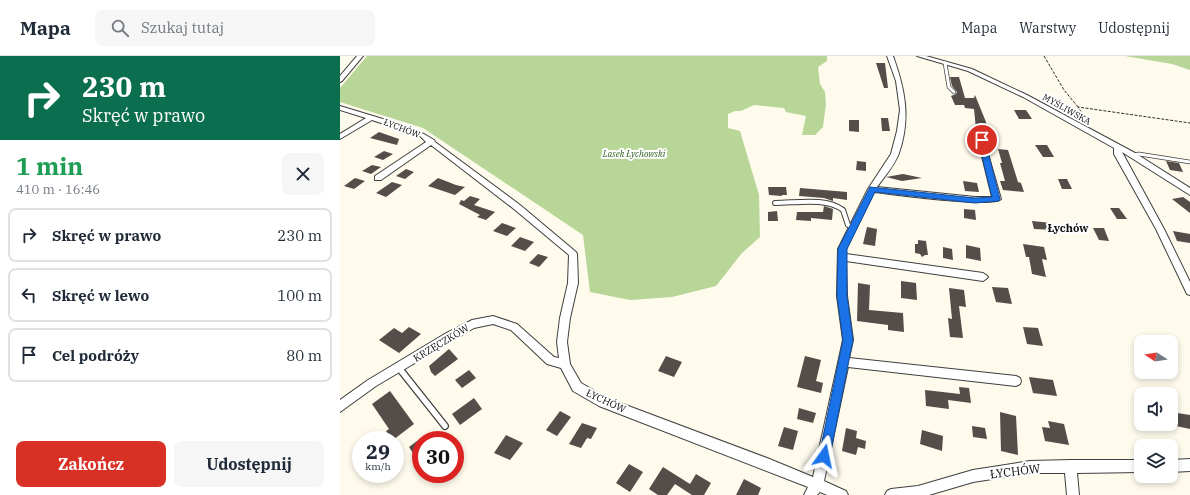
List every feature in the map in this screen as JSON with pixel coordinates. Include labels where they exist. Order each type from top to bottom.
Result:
[{"type":"street","points":[[340,80],[360,56]]},
{"type":"street","points":[[814,490],[848,340],[842,296],[842,249],[872,189],[895,154],[903,110],[899,80],[890,56]]},
{"type":"street","name":"MYŚLIWSKA","points":[[920,56],[970,70],[995,81],[1132,155],[1190,192]]},
{"type":"street","name":"ŁYCHÓW","points":[[340,108],[412,130],[432,142],[517,207],[573,254],[573,283],[565,318],[562,342],[565,364],[576,387],[603,402],[767,464],[814,490],[842,495]]},
{"type":"street","name":"ŁYCHÓW","points":[[340,137],[372,117]]},
{"type":"street","points":[[872,189],[975,200],[996,199],[982,140]]},
{"type":"street","name":"ŁYCHÓW","points":[[378,178],[432,142]]},
{"type":"street","points":[[1118,148],[1118,154],[1160,229],[1190,291]]},
{"type":"street","points":[[841,258],[983,277]]},
{"type":"street","name":"KRZĘCZKÓW","points":[[340,406],[372,383],[447,338],[472,324],[493,320],[505,322],[514,327],[541,354],[551,361],[565,364]]},
{"type":"street","points":[[844,362],[1016,381]]},
{"type":"street","points":[[1071,466],[1073,495]]},
{"type":"street","name":"ŁYCHÓW","points":[[891,495],[918,494],[973,476],[1030,467],[1134,466]]},
{"type":"street","points":[[1178,466],[1190,466]]},
{"type":"lane","points":[[945,63],[949,87],[954,92]]},
{"type":"lane","points":[[1132,155],[1139,154],[1190,162]]},
{"type":"lane","points":[[776,203],[822,203],[836,206],[842,210],[848,225],[853,227]]},
{"type":"lane","points":[[399,368],[445,426]]},
{"type":"path","points":[[1044,56],[1064,90],[1096,132],[1096,136]]},
{"type":"path","points":[[1078,107],[1190,123]]},
{"type":"green space","name":"Lasek Łychowski","points":[[367,56],[827,56],[827,61],[818,67],[820,84],[825,92],[826,104],[823,127],[815,135],[802,135],[806,116],[786,112],[784,108],[754,105],[741,111],[735,111],[728,114],[728,128],[740,131],[759,195],[760,237],[742,253],[716,286],[672,297],[630,300],[590,292],[583,235],[423,128],[340,102],[340,88]]},
{"type":"green space","points":[[1125,56],[1190,56],[1190,70],[1172,64]]},
{"type":"building","points":[[876,63],[885,63],[888,88],[884,88]]},
{"type":"building","points":[[950,77],[959,77],[965,98],[974,98],[975,95],[986,122],[987,131],[976,129],[974,109],[965,108],[964,105],[955,105],[951,96],[957,92],[952,86]]},
{"type":"building","points":[[1014,110],[1026,110],[1032,119],[1019,119]]},
{"type":"building","points":[[881,118],[888,118],[890,131],[882,131]]},
{"type":"building","points":[[849,120],[859,120],[859,132],[849,131]]},
{"type":"building","points":[[379,132],[399,139],[397,145],[370,138]]},
{"type":"building","points":[[1035,145],[1047,145],[1054,157],[1043,157]]},
{"type":"building","points":[[998,149],[1008,150],[1018,182],[1021,183],[1024,192],[1003,190],[1000,181],[1005,181]]},
{"type":"building","points":[[384,151],[393,154],[383,160],[374,157]]},
{"type":"building","points":[[857,161],[866,162],[866,171],[856,170]]},
{"type":"building","points":[[1166,161],[1179,163],[1183,172],[1170,170]]},
{"type":"building","points":[[372,165],[381,167],[371,174],[362,171]]},
{"type":"building","points":[[406,169],[414,172],[405,179],[396,176]]},
{"type":"building","points":[[903,174],[922,178],[902,181],[886,177]]},
{"type":"building","points":[[355,178],[365,181],[354,189],[344,186]]},
{"type":"building","points":[[438,178],[465,187],[455,195],[428,186]]},
{"type":"building","points":[[1058,179],[1067,179],[1072,189],[1062,189]]},
{"type":"building","points":[[963,181],[977,183],[979,192],[965,191]]},
{"type":"building","points":[[392,182],[402,185],[386,197],[376,193]]},
{"type":"building","points":[[768,187],[786,187],[787,195],[769,195]]},
{"type":"building","points":[[800,188],[847,192],[847,200],[833,198],[833,201],[824,198],[799,196]]},
{"type":"building","points":[[470,196],[480,199],[474,205],[495,212],[486,220],[477,217],[480,215],[459,204],[461,200],[464,201]]},
{"type":"building","points":[[1183,197],[1190,202],[1190,213],[1172,199]]},
{"type":"building","points":[[824,206],[833,209],[832,220],[811,218],[811,221],[796,220],[797,212],[823,212]]},
{"type":"building","points":[[1110,208],[1119,208],[1127,219],[1117,219]]},
{"type":"building","points":[[964,209],[975,210],[976,220],[964,218]]},
{"type":"building","points":[[777,211],[778,221],[768,221],[768,212]]},
{"type":"building","points":[[1032,221],[1052,223],[1054,230],[1034,229]]},
{"type":"building","points":[[502,223],[516,228],[507,236],[493,231]]},
{"type":"building","points":[[867,227],[877,229],[875,246],[863,244]]},
{"type":"building","points":[[1093,228],[1104,228],[1109,241],[1099,240]]},
{"type":"building","points":[[1173,231],[1190,234],[1190,243],[1177,241]]},
{"type":"building","points":[[520,237],[534,242],[525,251],[511,246]]},
{"type":"building","points":[[918,240],[926,241],[928,255],[922,257],[920,254],[915,253],[915,244],[918,244]]},
{"type":"building","points":[[1023,244],[1044,247],[1047,260],[1042,259],[1046,277],[1032,274],[1029,257],[1026,257]]},
{"type":"building","points":[[966,245],[980,248],[981,261],[966,258]]},
{"type":"building","points":[[943,247],[952,249],[953,260],[943,258]]},
{"type":"building","points":[[538,254],[548,257],[539,267],[529,263]]},
{"type":"building","points":[[901,281],[916,283],[917,300],[901,298]]},
{"type":"building","points":[[858,283],[870,285],[869,310],[903,313],[904,332],[888,330],[888,325],[857,321]]},
{"type":"building","points":[[992,287],[1008,288],[1012,304],[996,302]]},
{"type":"building","points":[[949,288],[964,290],[966,307],[959,306],[963,338],[950,337],[948,318],[952,319]]},
{"type":"building","points":[[409,327],[421,334],[399,353],[379,340],[394,328],[402,333]]},
{"type":"building","points":[[1023,327],[1038,328],[1043,346],[1027,344]]},
{"type":"building","points":[[449,349],[458,359],[435,376],[431,372],[429,366]]},
{"type":"building","points":[[666,356],[682,362],[674,377],[658,371]]},
{"type":"building","points":[[805,356],[821,360],[816,381],[823,383],[821,393],[797,387]]},
{"type":"building","points":[[469,370],[476,378],[462,388],[455,380]]},
{"type":"building","points":[[1029,377],[1053,380],[1057,396],[1033,393]]},
{"type":"building","points":[[959,387],[969,388],[971,403],[948,400],[949,409],[926,406],[925,390],[960,394]]},
{"type":"building","points":[[390,391],[414,424],[404,432],[386,431],[389,429],[372,404]]},
{"type":"building","points":[[474,398],[482,409],[460,425],[452,414]]},
{"type":"building","points":[[799,408],[816,413],[813,423],[797,419]]},
{"type":"building","points":[[560,411],[571,417],[557,436],[546,430]]},
{"type":"building","points":[[1000,412],[1016,416],[1018,455],[1001,451]]},
{"type":"building","points":[[1178,413],[1190,415],[1190,429],[1178,426]]},
{"type":"building","points":[[1048,421],[1064,424],[1069,445],[1045,441],[1042,427],[1050,428]]},
{"type":"building","points":[[582,423],[597,428],[591,439],[587,438],[581,448],[569,444]]},
{"type":"building","points":[[972,426],[985,428],[987,439],[973,437]]},
{"type":"building","points":[[784,427],[798,431],[793,450],[778,446]]},
{"type":"building","points":[[846,428],[857,431],[856,438],[866,441],[865,449],[858,447],[856,455],[842,451]]},
{"type":"building","points":[[922,430],[943,436],[942,451],[920,444]]},
{"type":"building","points":[[506,435],[523,443],[510,460],[494,453]]},
{"type":"building","points":[[412,445],[412,452],[409,447]]},
{"type":"building","points":[[629,464],[643,472],[630,492],[616,483]]},
{"type":"building","points":[[663,467],[690,484],[696,474],[711,483],[704,495],[692,495],[675,484],[667,495],[658,495],[649,489]]},
{"type":"building","points":[[744,479],[761,488],[758,495],[736,495]]},
{"type":"district","name":"Łychów","points":[[1068,228]]},
{"type":"route","points":[[824,456],[848,340],[842,296],[842,249],[872,189],[975,200],[996,199],[982,140]]}]
